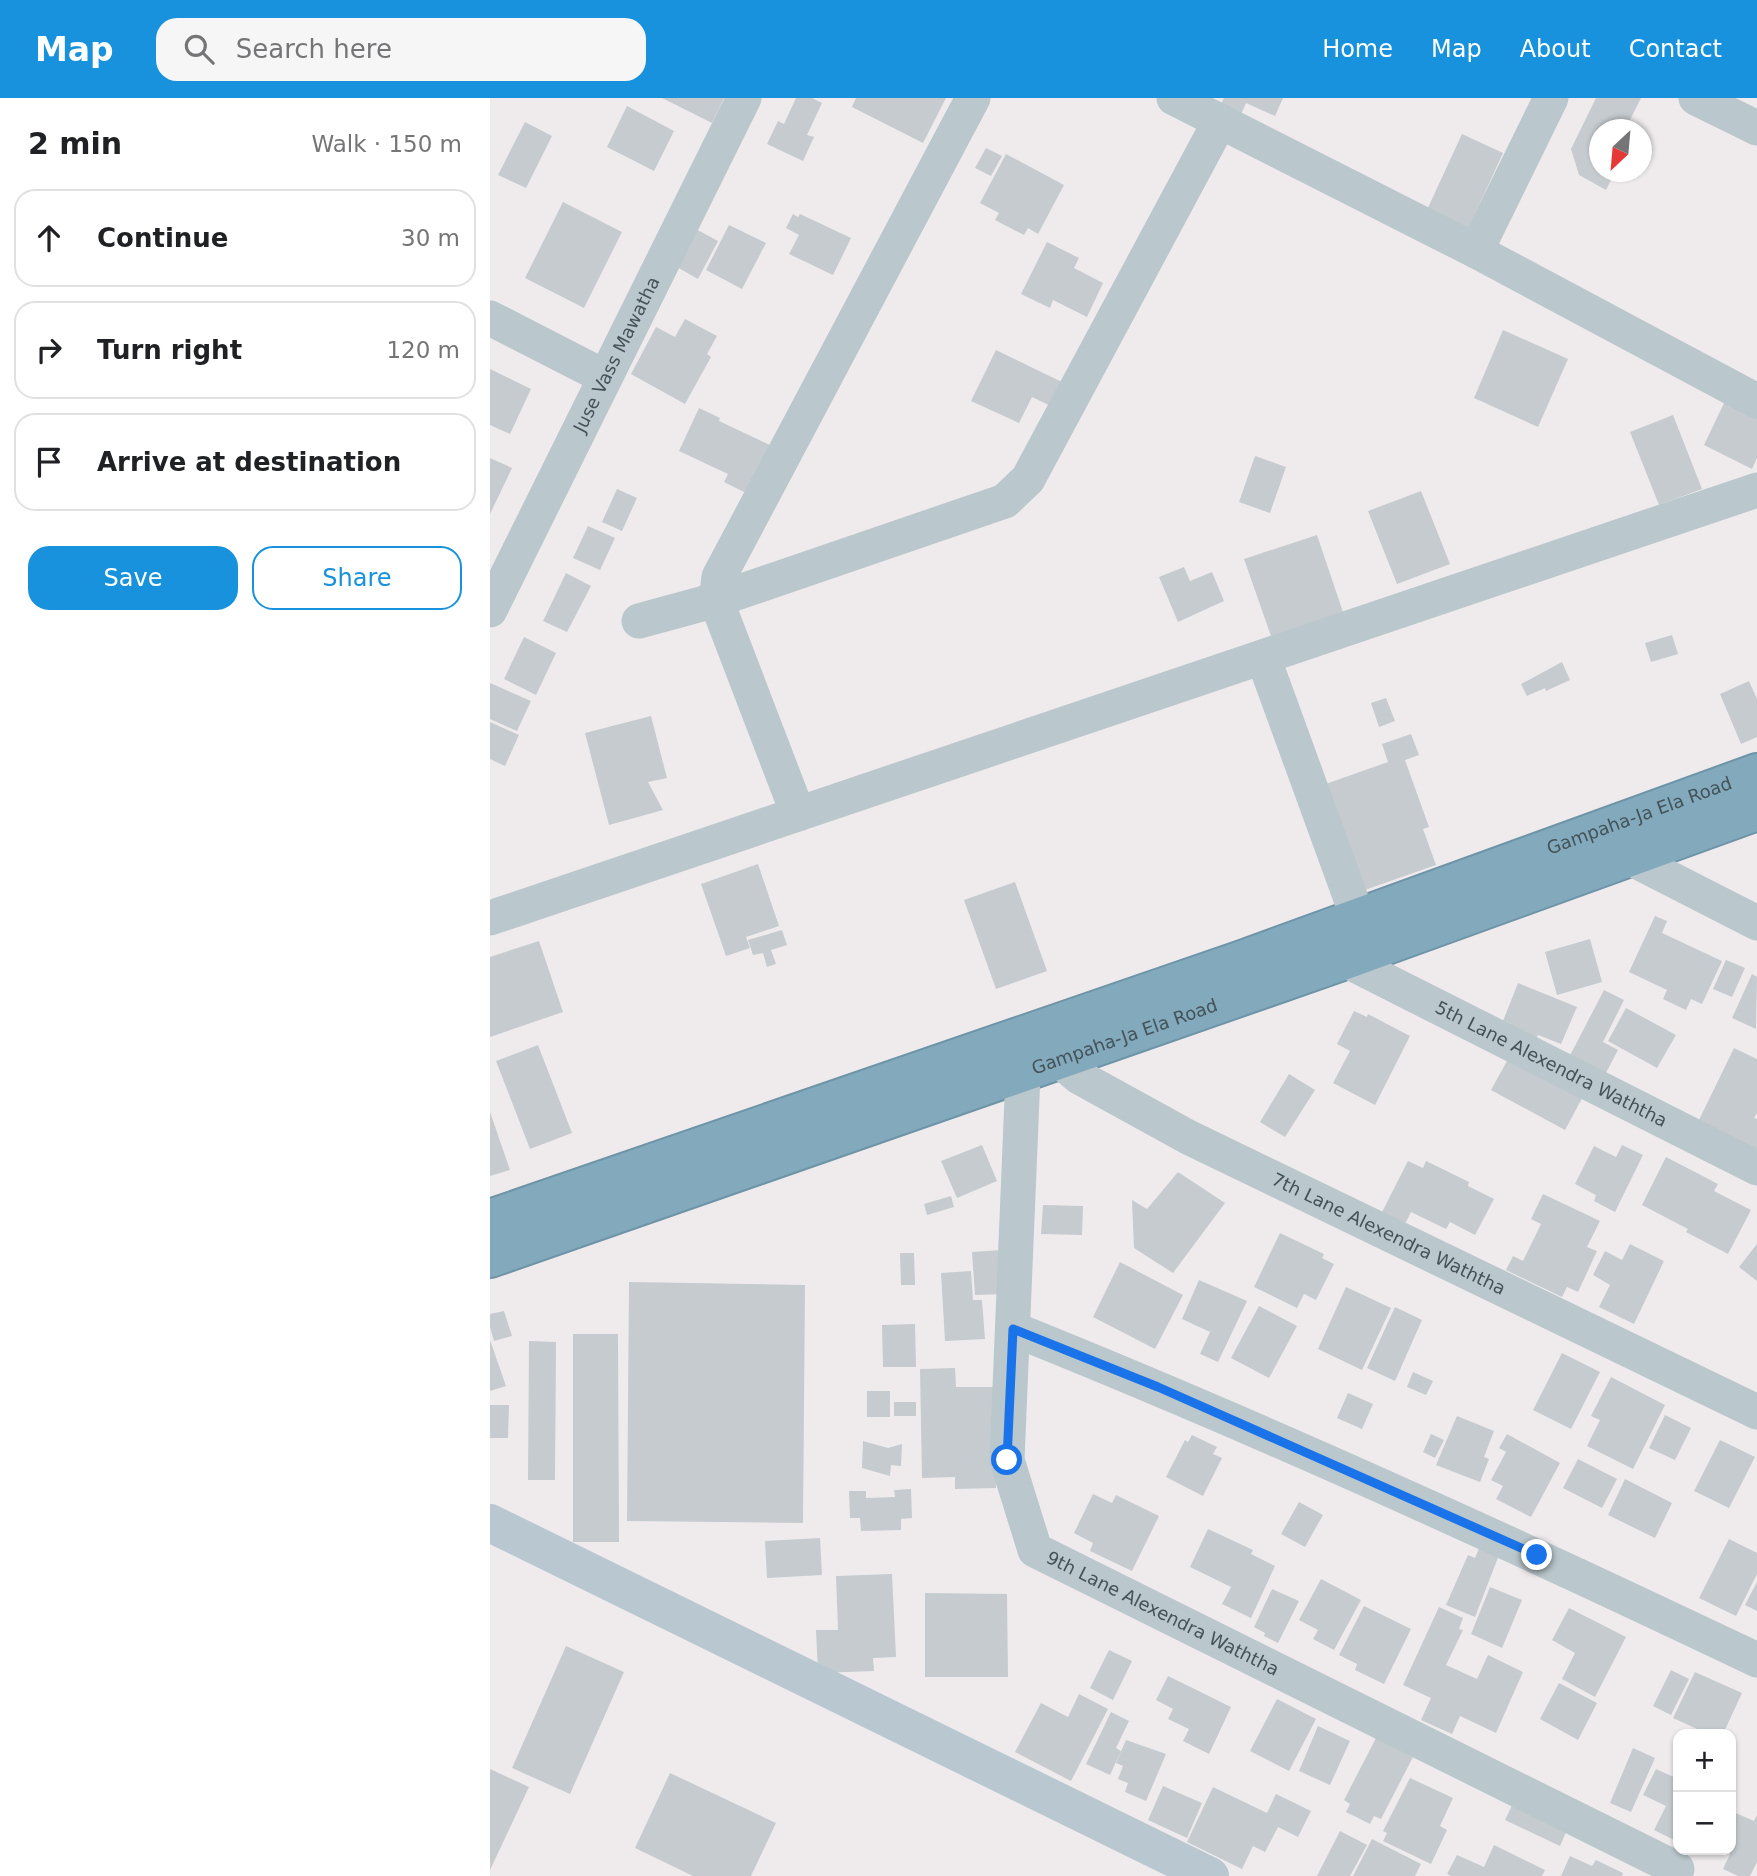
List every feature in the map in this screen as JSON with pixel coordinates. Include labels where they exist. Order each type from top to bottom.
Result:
[{"type":"highway","name":"Gampaha-Ja Ela Road","points":[[490,1258],[1035,1051],[1358,918],[1757,773]]},
{"type":"highway","name":"Gampaha-Ja Ela Road","points":[[490,1219],[1035,1051],[1345,960],[1757,811]]},
{"type":"street","name":"Juse Vass Mawatha","points":[[490,610],[744,98]]},
{"type":"street","points":[[798,814],[716,600],[719,577],[973,98]]},
{"type":"street","points":[[1174,98],[1476,251],[1757,401]]},
{"type":"street","points":[[1476,251],[1551,98]]},
{"type":"street","points":[[1696,98],[1757,128]]},
{"type":"street","points":[[639,621],[716,600],[1005,501],[1028,479],[1220,121]]},
{"type":"street","points":[[490,318],[605,377]]},
{"type":"street","points":[[490,918],[1757,490]]},
{"type":"street","points":[[1263,657],[1358,918]]},
{"type":"street","points":[[1605,828],[1618,847],[1630,858],[1757,923]]},
{"type":"street","name":"5th Lane Alexendra Waththa","points":[[1345,960],[1757,1168]]},
{"type":"street","name":"9th Lane Alexendra Waththa","points":[[1035,1051],[1013,1329],[1007,1460],[1035,1550],[1677,1868]]},
{"type":"street","name":"7th Lane Alexendra Waththa","points":[[1035,1051],[1188,1137],[1757,1412]]},
{"type":"street","points":[[1013,1329],[1158,1387],[1537,1555],[1757,1660]]},
{"type":"street","points":[[490,1523],[1209,1876]]},
{"type":"building","points":[[662,98],[724,98],[712,123]]},
{"type":"building","points":[[796,98],[812,98],[822,103],[807,135],[814,137],[803,161],[767,144],[778,121],[784,124]]},
{"type":"building","points":[[856,98],[946,98],[923,143],[852,107]]},
{"type":"building","points":[[1224,98],[1283,98],[1275,116],[1246,103],[1239,119],[1218,110]]},
{"type":"building","points":[[1596,98],[1641,98],[1630,119],[1589,119],[1589,181],[1579,175],[1571,149]]},
{"type":"building","points":[[627,106],[674,131],[654,171],[607,147]]},
{"type":"building","points":[[525,122],[552,136],[526,188],[498,175]]},
{"type":"building","points":[[1462,134],[1503,153],[1467,231],[1426,212]]},
{"type":"building","points":[[986,148],[1002,156],[991,176],[975,168]]},
{"type":"building","points":[[1006,154],[1064,185],[1038,234],[1028,228],[1024,235],[995,220],[999,213],[980,203]]},
{"type":"building","points":[[1592,182],[1610,182],[1606,190]]},
{"type":"building","points":[[563,202],[622,232],[584,308],[525,278]]},
{"type":"building","points":[[793,214],[798,217],[800,214],[851,238],[833,275],[789,254],[799,235],[786,228]]},
{"type":"building","points":[[729,225],[766,243],[742,289],[706,270]]},
{"type":"building","points":[[694,228],[718,241],[698,279],[675,266]]},
{"type":"building","points":[[1047,242],[1079,258],[1074,268],[1103,283],[1087,317],[1053,300],[1050,308],[1021,294]]},
{"type":"building","points":[[685,319],[717,336],[707,354],[711,357],[685,404],[631,374],[656,327],[675,337]]},
{"type":"building","points":[[1503,330],[1568,359],[1538,427],[1474,398]]},
{"type":"building","points":[[996,350],[1064,383],[1053,407],[1032,397],[1019,423],[971,401]]},
{"type":"building","points":[[490,369],[531,389],[510,434],[490,425]]},
{"type":"building","points":[[1725,401],[1757,417],[1757,458],[1752,469],[1704,445]]},
{"type":"building","points":[[699,408],[720,418],[719,421],[770,445],[748,494],[724,482],[728,474],[679,451]]},
{"type":"building","points":[[1673,415],[1702,489],[1659,505],[1630,432]]},
{"type":"building","points":[[1255,456],[1286,467],[1270,513],[1239,502]]},
{"type":"building","points":[[490,458],[512,468],[490,514]]},
{"type":"building","points":[[617,489],[637,498],[622,531],[602,522]]},
{"type":"building","points":[[1421,491],[1450,564],[1397,584],[1368,511]]},
{"type":"building","points":[[588,526],[615,538],[600,570],[573,558]]},
{"type":"building","points":[[1317,535],[1343,612],[1271,636],[1244,559]]},
{"type":"building","points":[[1184,567],[1190,581],[1212,572],[1224,601],[1178,622],[1159,577]]},
{"type":"building","points":[[566,573],[591,586],[567,632],[543,621]]},
{"type":"building","points":[[1672,635],[1678,654],[1651,662],[1645,643]]},
{"type":"building","points":[[524,637],[556,653],[536,695],[504,679]]},
{"type":"building","points":[[1562,662],[1570,680],[1527,696],[1521,684]]},
{"type":"building","points":[[1749,681],[1757,699],[1757,737],[1741,744],[1720,694]]},
{"type":"building","points":[[490,683],[531,701],[517,731],[490,719]]},
{"type":"building","points":[[1386,698],[1395,721],[1379,727],[1371,703]]},
{"type":"building","points":[[651,716],[667,778],[648,782],[663,810],[609,825],[585,733]]},
{"type":"building","points":[[490,722],[519,735],[505,766],[490,759]]},
{"type":"building","points":[[1411,734],[1419,755],[1405,760],[1429,827],[1423,829],[1436,865],[1342,898],[1303,792],[1388,762],[1382,744]]},
{"type":"building","points":[[758,864],[779,926],[746,937],[750,948],[726,956],[701,884]]},
{"type":"building","points":[[1015,882],[1047,971],[996,989],[964,900]]},
{"type":"building","points":[[1655,916],[1667,921],[1662,933],[1722,961],[1702,1004],[1691,999],[1686,1010],[1663,999],[1667,990],[1629,972]]},
{"type":"building","points":[[782,930],[787,945],[771,950],[776,964],[767,967],[763,953],[753,955],[748,940]]},
{"type":"building","points":[[1590,939],[1602,982],[1557,995],[1545,952]]},
{"type":"building","points":[[539,941],[563,1012],[490,1037],[490,957]]},
{"type":"building","points":[[1726,960],[1745,968],[1732,997],[1713,989]]},
{"type":"building","points":[[1752,974],[1757,977],[1756,1029],[1732,1018]]},
{"type":"building","points":[[1518,983],[1577,1007],[1561,1044],[1538,1035],[1532,1049],[1505,1038],[1511,1024],[1503,1021]]},
{"type":"building","points":[[1604,990],[1624,1000],[1603,1042],[1618,1050],[1599,1086],[1564,1067]]},
{"type":"building","points":[[1626,1008],[1676,1035],[1657,1068],[1608,1041]]},
{"type":"building","points":[[1354,1011],[1367,1017],[1368,1014],[1410,1036],[1375,1105],[1333,1083],[1350,1051],[1337,1044]]},
{"type":"building","points":[[538,1045],[572,1133],[530,1149],[496,1061]]},
{"type":"building","points":[[1734,1048],[1757,1059],[1757,1113],[1754,1118],[1757,1119],[1757,1153],[1697,1124]]},
{"type":"building","points":[[1512,1052],[1586,1091],[1565,1130],[1491,1090]]},
{"type":"building","points":[[1289,1074],[1315,1090],[1285,1137],[1260,1122]]},
{"type":"building","points":[[490,1112],[510,1170],[490,1176]]},
{"type":"building","points":[[982,1145],[997,1181],[957,1198],[941,1161]]},
{"type":"building","points":[[1622,1145],[1643,1155],[1615,1212],[1594,1201],[1596,1195],[1575,1184],[1594,1146],[1616,1157]]},
{"type":"building","points":[[1666,1157],[1718,1184],[1714,1191],[1751,1210],[1728,1254],[1642,1205]]},
{"type":"building","points":[[1408,1161],[1423,1168],[1426,1161],[1469,1182],[1468,1186],[1494,1199],[1475,1235],[1450,1222],[1446,1229],[1411,1212],[1405,1224],[1382,1212]]},
{"type":"building","points":[[1178,1172],[1225,1203],[1173,1273],[1134,1248],[1132,1200],[1147,1209]]},
{"type":"building","points":[[1543,1194],[1600,1221],[1587,1247],[1597,1251],[1578,1292],[1567,1287],[1562,1297],[1506,1270],[1513,1256],[1523,1261],[1541,1224],[1531,1219]]},
{"type":"building","points":[[951,1196],[954,1207],[927,1215],[924,1204]]},
{"type":"building","points":[[1043,1205],[1083,1206],[1082,1235],[1041,1234]]},
{"type":"building","points":[[1280,1233],[1324,1254],[1322,1258],[1334,1264],[1316,1300],[1304,1294],[1297,1308],[1254,1287]]},
{"type":"building","points":[[1630,1244],[1664,1261],[1634,1324],[1599,1307],[1610,1285],[1593,1275],[1605,1251],[1622,1260]]},
{"type":"building","points":[[1757,1244],[1757,1281],[1739,1267]]},
{"type":"building","points":[[1002,1250],[1004,1294],[975,1295],[972,1252]]},
{"type":"building","points":[[900,1253],[914,1253],[915,1285],[901,1285]]},
{"type":"building","points":[[1120,1262],[1183,1295],[1155,1349],[1093,1317]]},
{"type":"building","points":[[971,1271],[973,1300],[982,1300],[985,1339],[945,1341],[941,1273]]},
{"type":"building","points":[[1199,1280],[1247,1301],[1218,1362],[1200,1354],[1210,1332],[1182,1319]]},
{"type":"building","points":[[629,1282],[805,1285],[803,1523],[627,1521]]},
{"type":"building","points":[[1346,1287],[1391,1308],[1362,1370],[1318,1349]]},
{"type":"building","points":[[1259,1306],[1297,1326],[1269,1378],[1231,1358]]},
{"type":"building","points":[[1395,1307],[1422,1320],[1395,1381],[1367,1368]]},
{"type":"building","points":[[504,1311],[512,1336],[494,1341],[490,1314]]},
{"type":"building","points":[[915,1324],[916,1367],[883,1367],[882,1325]]},
{"type":"building","points":[[573,1334],[618,1334],[619,1542],[573,1542]]},
{"type":"building","points":[[490,1340],[506,1386],[490,1391]]},
{"type":"building","points":[[529,1341],[556,1342],[555,1480],[528,1480]]},
{"type":"building","points":[[1562,1353],[1600,1372],[1571,1429],[1533,1410]]},
{"type":"building","points":[[955,1368],[956,1387],[994,1387],[996,1488],[955,1489],[955,1477],[922,1478],[920,1369]]},
{"type":"building","points":[[1413,1372],[1433,1381],[1426,1395],[1407,1387]]},
{"type":"building","points":[[1611,1377],[1665,1405],[1633,1469],[1587,1446],[1600,1420],[1591,1416]]},
{"type":"building","points":[[867,1391],[890,1391],[890,1417],[867,1417]]},
{"type":"building","points":[[1348,1393],[1373,1404],[1362,1429],[1337,1418]]},
{"type":"building","points":[[894,1402],[916,1402],[916,1416],[894,1416]]},
{"type":"building","points":[[490,1405],[509,1405],[508,1438],[490,1438]]},
{"type":"building","points":[[1665,1415],[1691,1428],[1675,1460],[1649,1448]]},
{"type":"building","points":[[1457,1416],[1494,1431],[1484,1457],[1489,1459],[1480,1482],[1436,1465]]},
{"type":"building","points":[[1431,1434],[1444,1440],[1435,1458],[1423,1452]]},
{"type":"building","points":[[1507,1434],[1560,1463],[1531,1517],[1496,1499],[1503,1486],[1491,1480],[1506,1452],[1499,1448]]},
{"type":"building","points":[[1192,1435],[1217,1447],[1213,1454],[1222,1458],[1203,1496],[1166,1477],[1185,1440],[1188,1442]]},
{"type":"building","points":[[1720,1440],[1755,1457],[1729,1508],[1694,1491]]},
{"type":"building","points":[[863,1441],[888,1448],[902,1444],[901,1466],[891,1465],[890,1476],[862,1468]]},
{"type":"building","points":[[1578,1459],[1617,1479],[1602,1508],[1563,1488]]},
{"type":"building","points":[[1625,1479],[1672,1503],[1655,1538],[1608,1515]]},
{"type":"building","points":[[911,1489],[912,1518],[901,1519],[901,1530],[861,1531],[860,1518],[850,1518],[849,1491],[866,1491],[866,1498],[895,1497],[894,1490]]},
{"type":"building","points":[[1093,1494],[1112,1503],[1116,1495],[1159,1516],[1132,1571],[1090,1551],[1093,1543],[1074,1533]]},
{"type":"building","points":[[1299,1502],[1323,1515],[1305,1547],[1281,1534]]},
{"type":"building","points":[[1208,1529],[1253,1550],[1251,1554],[1275,1566],[1251,1618],[1222,1604],[1231,1587],[1190,1567]]},
{"type":"building","points":[[820,1538],[822,1575],[767,1578],[765,1541]]},
{"type":"building","points":[[1729,1539],[1757,1553],[1757,1574],[1736,1616],[1699,1598]]},
{"type":"building","points":[[1480,1546],[1499,1555],[1475,1617],[1446,1605],[1468,1555],[1475,1558]]},
{"type":"building","points":[[892,1574],[896,1657],[873,1658],[874,1671],[818,1673],[816,1630],[838,1630],[836,1576]]},
{"type":"building","points":[[1321,1579],[1361,1600],[1334,1650],[1313,1639],[1318,1630],[1299,1620]]},
{"type":"building","points":[[1757,1582],[1757,1611],[1745,1605]]},
{"type":"building","points":[[1490,1587],[1522,1600],[1502,1648],[1471,1634]]},
{"type":"building","points":[[1272,1589],[1299,1601],[1278,1643],[1254,1627]]},
{"type":"building","points":[[925,1593],[1007,1594],[1008,1677],[925,1677]]},
{"type":"building","points":[[1364,1606],[1411,1629],[1384,1684],[1355,1670],[1357,1664],[1339,1655]]},
{"type":"building","points":[[1439,1607],[1463,1618],[1459,1629],[1463,1630],[1446,1665],[1477,1679],[1488,1655],[1523,1672],[1496,1733],[1460,1716],[1452,1734],[1421,1720],[1431,1698],[1403,1685]]},
{"type":"building","points":[[1569,1608],[1626,1637],[1595,1697],[1562,1679],[1575,1653],[1552,1640]]},
{"type":"building","points":[[566,1646],[624,1672],[570,1794],[512,1768]]},
{"type":"building","points":[[1109,1650],[1132,1661],[1113,1700],[1090,1688]]},
{"type":"building","points":[[1671,1670],[1689,1679],[1671,1715],[1653,1706]]},
{"type":"building","points":[[1695,1672],[1742,1693],[1725,1729],[1697,1729],[1673,1718]]},
{"type":"building","points":[[1168,1676],[1231,1707],[1209,1754],[1183,1741],[1189,1729],[1168,1719],[1173,1709],[1156,1700]]},
{"type":"building","points":[[1559,1683],[1597,1703],[1578,1740],[1540,1719]]},
{"type":"building","points":[[1079,1694],[1108,1709],[1071,1781],[1015,1752],[1041,1703],[1068,1717]]},
{"type":"building","points":[[1277,1699],[1316,1719],[1289,1771],[1250,1751]]},
{"type":"building","points":[[1111,1712],[1129,1721],[1116,1748],[1121,1751],[1110,1775],[1086,1764]]},
{"type":"building","points":[[1318,1726],[1350,1741],[1330,1785],[1299,1771]]},
{"type":"building","points":[[1376,1738],[1413,1757],[1381,1819],[1374,1816],[1370,1824],[1346,1812],[1350,1804],[1344,1800]]},
{"type":"building","points":[[1126,1740],[1166,1754],[1146,1801],[1125,1792],[1128,1783],[1118,1779],[1123,1766],[1116,1763]]},
{"type":"building","points":[[1633,1748],[1655,1758],[1631,1812],[1610,1803]]},
{"type":"building","points":[[490,1769],[529,1787],[490,1870]]},
{"type":"building","points":[[1656,1769],[1673,1777],[1673,1840],[1654,1830],[1666,1806],[1643,1795]]},
{"type":"building","points":[[670,1773],[776,1823],[751,1876],[693,1876],[635,1848]]},
{"type":"building","points":[[1410,1778],[1453,1798],[1440,1826],[1447,1830],[1431,1864],[1383,1841],[1387,1833],[1383,1831]]},
{"type":"building","points":[[1163,1786],[1202,1803],[1187,1838],[1148,1820]]},
{"type":"building","points":[[1213,1787],[1267,1813],[1276,1794],[1311,1811],[1298,1837],[1278,1827],[1265,1852],[1253,1846],[1242,1869],[1187,1842]]},
{"type":"building","points":[[1516,1797],[1567,1830],[1560,1846],[1505,1820]]},
{"type":"building","points":[[1736,1813],[1754,1821],[1757,1815],[1757,1862],[1750,1876],[1738,1876],[1723,1869],[1730,1855],[1736,1855]]},
{"type":"building","points":[[1340,1831],[1367,1845],[1350,1876],[1317,1876]]},
{"type":"building","points":[[1372,1839],[1421,1864],[1415,1876],[1353,1876]]},
{"type":"building","points":[[1494,1845],[1545,1870],[1542,1876],[1447,1874],[1457,1855],[1484,1867]]},
{"type":"building","points":[[1570,1856],[1592,1866],[1596,1860],[1623,1873],[1622,1876],[1561,1876]]},
{"type":"route","points":[[1007,1460],[1013,1329],[1158,1387],[1537,1555]]}]
